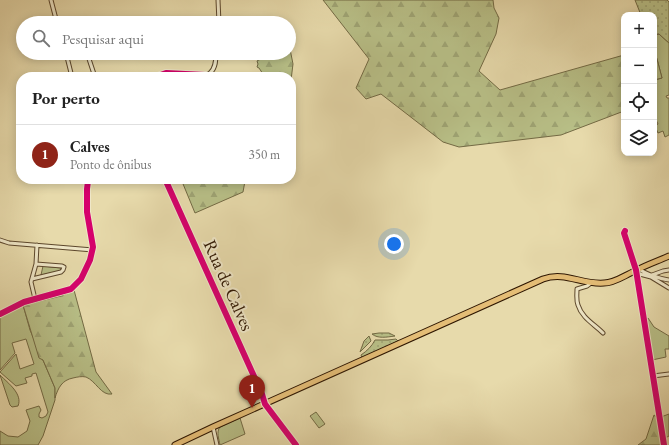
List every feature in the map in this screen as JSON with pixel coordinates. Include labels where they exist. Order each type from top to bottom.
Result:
[{"type":"main road","points":[[175,445],[543,279],[556,276],[606,284],[669,256]]},
{"type":"street","points":[[51,0],[55,16]]},
{"type":"street","points":[[218,0],[219,16]]},
{"type":"street","points":[[68,60],[71,72]]},
{"type":"street","points":[[90,60],[94,72]]},
{"type":"street","points":[[211,72],[214,68],[215,60]]},
{"type":"street","points":[[0,314],[24,302],[71,289],[81,279],[93,250],[87,212],[88,184]]},
{"type":"street","name":"Rua de Calves","points":[[167,184],[262,394],[265,404],[296,445]]},
{"type":"street","points":[[625,231],[624,233],[637,271],[664,445]]},
{"type":"street","points":[[0,240],[9,243],[93,250]]},
{"type":"street","points":[[35,299],[31,282],[36,264],[37,246]]},
{"type":"street","points":[[32,278],[61,272],[64,268],[62,266],[36,264]]},
{"type":"street","points":[[652,275],[669,270]]},
{"type":"street","points":[[637,271],[669,280]]},
{"type":"street","points":[[637,271],[651,277],[669,288]]},
{"type":"street","points":[[590,282],[587,286],[577,289],[577,304],[587,320],[603,334]]},
{"type":"street","points":[[653,376],[669,374]]},
{"type":"street","points":[[213,427],[217,445]]},
{"type":"green space","points":[[323,0],[493,0],[494,8],[499,18],[496,34],[479,71],[500,90],[621,56],[621,112],[561,135],[459,147],[443,142],[381,94],[366,99],[356,88],[369,59]]},
{"type":"green space","points":[[635,0],[667,0],[669,2],[669,43],[659,34],[657,34],[657,12],[640,12]]},
{"type":"green space","points":[[657,34],[659,34],[669,43],[669,95],[666,96],[669,98],[669,135],[665,137],[663,131],[658,133],[657,131],[657,79],[662,78],[657,59]]},
{"type":"green space","points":[[657,59],[662,78],[657,79]]},
{"type":"green space","points":[[292,60],[292,72],[262,72],[257,67],[257,61]]},
{"type":"green space","points":[[183,184],[244,184],[243,192],[195,213]]},
{"type":"green space","points":[[43,266],[61,268],[60,271],[41,275]]},
{"type":"green space","points":[[74,290],[96,372],[112,394],[105,393],[86,377],[76,377],[63,383],[55,398],[55,388],[43,360],[39,358],[23,305],[61,296]]},
{"type":"green space","points":[[23,305],[30,330],[55,388],[55,400],[43,436],[38,445],[0,445],[0,431],[8,436],[18,437],[27,431],[30,421],[26,410],[39,406],[41,410],[39,417],[42,418],[46,416],[48,412],[36,373],[25,378],[27,383],[16,386],[0,372],[16,354],[20,369],[34,364],[26,339],[12,343],[15,353],[0,370],[0,317]]},
{"type":"green space","points":[[648,318],[654,327],[669,336],[669,349],[665,349],[666,357],[652,360],[645,320]]},
{"type":"green space","points":[[389,333],[395,336],[380,337],[372,334]]},
{"type":"green space","points":[[369,336],[371,341],[360,352],[364,341]]},
{"type":"green space","points":[[396,339],[398,341],[362,358],[361,355],[375,340]]},
{"type":"green space","points":[[0,375],[17,393],[19,402],[18,406],[12,407],[10,405]]},
{"type":"green space","points":[[316,412],[325,424],[319,428],[310,416]]},
{"type":"green space","points":[[669,414],[669,436],[665,438],[661,417]]},
{"type":"green space","points":[[654,415],[657,417],[662,445],[638,445],[646,439]]},
{"type":"green space","points":[[240,418],[245,434],[220,445],[218,433],[220,427]]},
{"type":"cycle path","points":[[0,314],[24,302],[71,289],[81,279],[90,260],[93,247],[87,212],[88,184]]},
{"type":"cycle path","points":[[167,184],[262,394],[265,404],[296,445]]},
{"type":"cycle path","points":[[625,231],[624,233],[636,270],[664,445]]},
{"type":"place","name":"Calves","points":[[252,408]]}]
